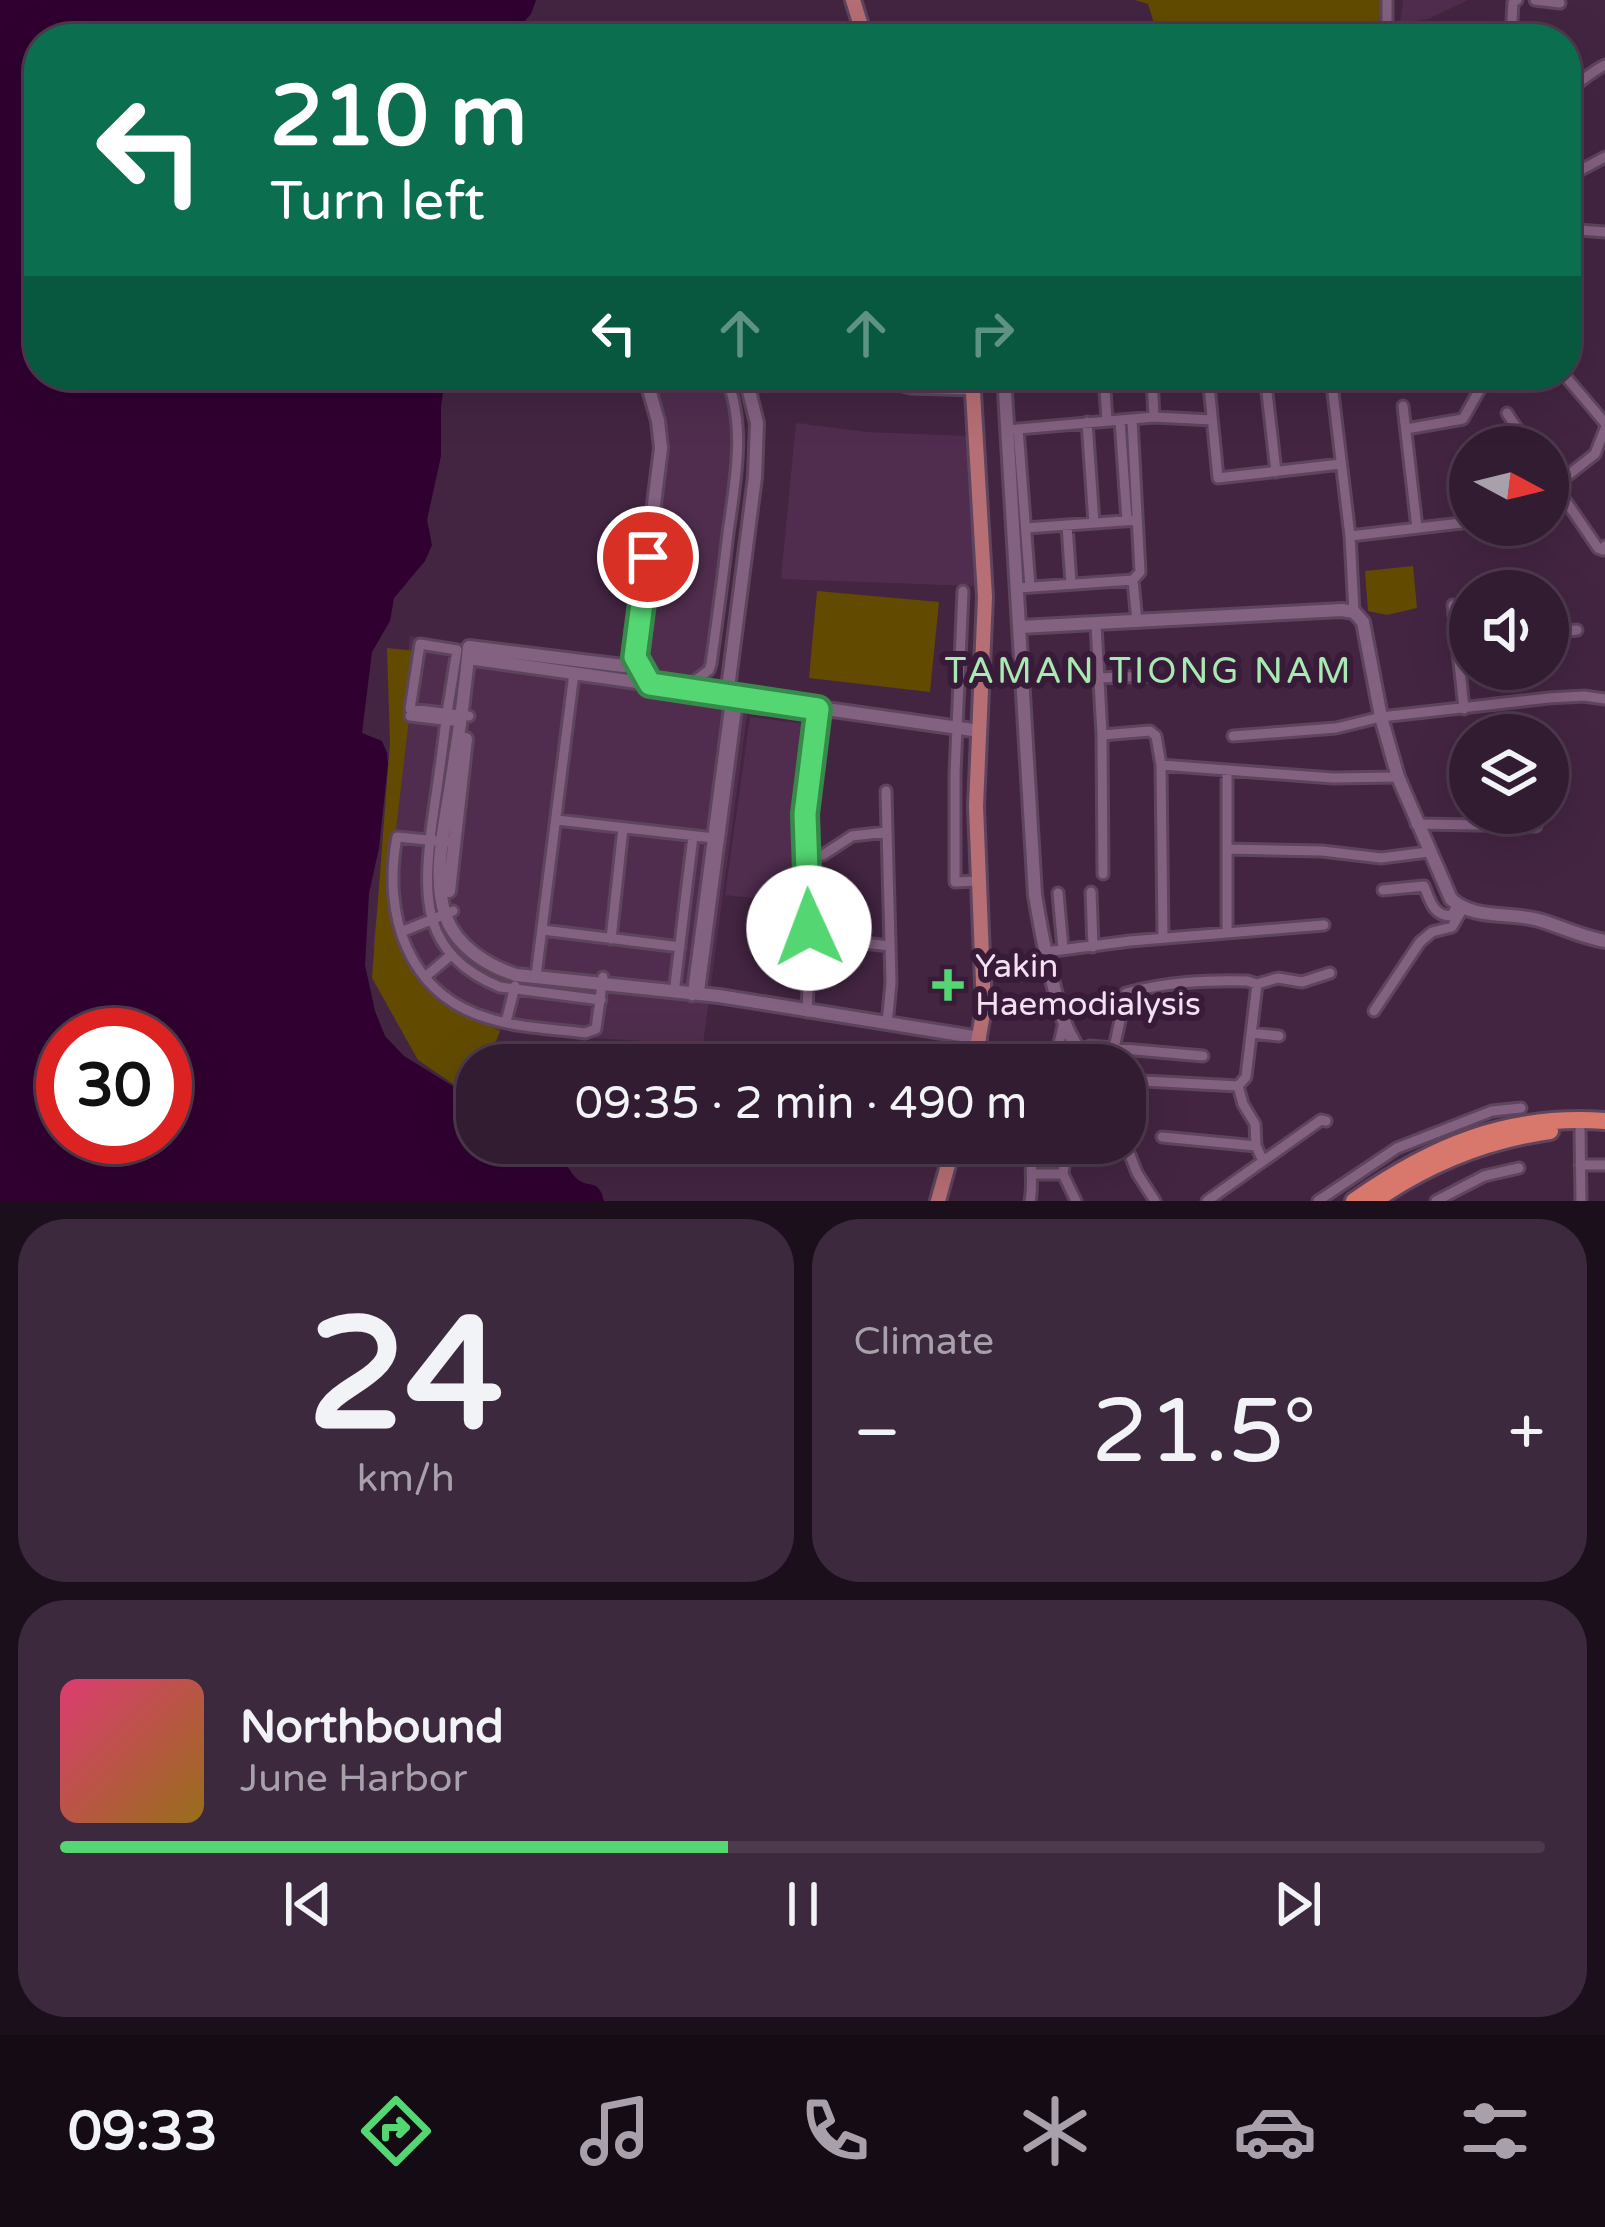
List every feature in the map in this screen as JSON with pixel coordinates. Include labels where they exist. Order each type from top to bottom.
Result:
[{"type":"highway","points":[[1431,1161],[1449,1145],[1511,1125],[1605,1121]]},
{"type":"highway","points":[[1354,1201],[1431,1161],[1486,1143],[1547,1132],[1605,1132]]},
{"type":"main road","points":[[973,390],[985,597],[976,806],[985,1008],[979,1044]]},
{"type":"main road","points":[[938,1201],[948,1164]]},
{"type":"street","points":[[1535,0],[1560,3]]},
{"type":"street","points":[[649,390],[661,448],[635,657],[650,684]]},
{"type":"street","points":[[684,689],[711,664],[735,476],[736,410],[730,390]]},
{"type":"street","points":[[699,993],[754,477],[757,423],[749,390]]},
{"type":"street","points":[[1006,390],[1026,528],[1020,627],[1035,896],[1064,1022],[1077,1044]]},
{"type":"street","points":[[1105,390],[1107,421]]},
{"type":"street","points":[[1153,390],[1154,417]]},
{"type":"street","points":[[1209,390],[1219,478],[1341,464]]},
{"type":"street","points":[[1267,390],[1276,472]]},
{"type":"street","points":[[1333,390],[1351,536],[1354,612]]},
{"type":"street","points":[[1406,429],[1463,419],[1479,390]]},
{"type":"street","points":[[1569,474],[1594,454],[1605,426],[1576,390]]},
{"type":"street","points":[[1403,406],[1417,528]]},
{"type":"street","points":[[1507,413],[1515,426]]},
{"type":"street","points":[[1013,430],[1154,417],[1212,420]]},
{"type":"street","points":[[1024,588],[1133,580],[1140,572],[1126,421]]},
{"type":"street","points":[[1087,422],[1094,523]]},
{"type":"street","points":[[1013,430],[1024,588]]},
{"type":"street","points":[[735,476],[754,477]]},
{"type":"street","points":[[1569,510],[1598,548],[1605,546]]},
{"type":"street","points":[[1026,528],[1132,520]]},
{"type":"street","points":[[1351,536],[1449,524]]},
{"type":"street","points":[[1067,525],[1071,584]]},
{"type":"street","points":[[1133,580],[1137,622]]},
{"type":"street","points":[[963,591],[956,888],[977,881]]},
{"type":"street","points":[[1020,627],[1354,612],[1363,622],[1397,777],[1445,890],[1460,907],[1475,913],[1541,921],[1582,937],[1605,940]]},
{"type":"street","points":[[1096,625],[1102,874]]},
{"type":"street","points":[[1569,631],[1576,630]]},
{"type":"street","points":[[457,717],[410,710],[420,644],[457,650],[457,717],[442,842],[426,883],[465,946],[515,981],[601,1000]]},
{"type":"street","points":[[474,655],[624,666],[635,657]]},
{"type":"street","points":[[474,655],[980,731]]},
{"type":"street","points":[[474,655],[437,787],[447,801],[442,842],[449,892],[436,932],[471,974],[500,987],[536,973]]},
{"type":"street","points":[[536,973],[574,673]]},
{"type":"street","points":[[1098,678],[1150,676]]},
{"type":"street","points":[[1462,690],[1464,709]]},
{"type":"street","points":[[1233,736],[1336,728],[1381,717],[1564,697],[1605,699]]},
{"type":"street","points":[[807,1012],[810,937],[805,809],[818,709]]},
{"type":"street","points":[[410,716],[457,717]]},
{"type":"street","points":[[1102,735],[1150,731],[1156,736],[1161,765],[1163,938]]},
{"type":"street","points":[[1161,765],[1333,778],[1397,777]]},
{"type":"street","points":[[1227,770],[1227,931]]},
{"type":"street","points":[[886,790],[891,982],[887,1024]]},
{"type":"street","points":[[557,820],[716,839]]},
{"type":"street","points":[[1416,824],[1449,825]]},
{"type":"street","points":[[611,939],[623,828]]},
{"type":"street","points":[[807,858],[823,855],[852,836],[887,832]]},
{"type":"street","points":[[675,985],[693,836]]},
{"type":"street","points":[[442,842],[397,838],[391,892],[413,962],[452,1001],[506,1022],[585,1034],[594,1031],[599,1020],[603,981]]},
{"type":"street","points":[[1227,849],[1381,858],[1428,852]]},
{"type":"street","points":[[1383,890],[1424,886],[1434,909],[1446,917],[1460,907]]},
{"type":"street","points":[[1091,892],[1093,947]]},
{"type":"street","points":[[1058,893],[1064,949]]},
{"type":"street","points":[[1374,1011],[1420,942],[1452,926],[1460,907]]},
{"type":"street","points":[[401,932],[443,915]]},
{"type":"street","points":[[443,915],[494,958],[536,973],[699,993],[980,1038]]},
{"type":"street","points":[[1045,952],[1324,925]]},
{"type":"street","points":[[543,931],[680,947]]},
{"type":"street","points":[[810,937],[890,946]]},
{"type":"street","points":[[425,977],[452,955]]},
{"type":"street","points":[[1115,1044],[1126,993],[1183,981],[1257,983],[1278,978],[1303,982],[1330,974]]},
{"type":"street","points":[[506,1022],[515,981]]},
{"type":"street","points":[[603,981],[675,985],[699,993]]},
{"type":"street","points":[[1238,1086],[1246,1077],[1257,983]]},
{"type":"street","points":[[1059,1044],[1064,1022]]},
{"type":"street","points":[[1251,1034],[1279,1036]]},
{"type":"street","points":[[1146,1051],[1203,1056]]},
{"type":"street","points":[[1146,1081],[1238,1086]]},
{"type":"street","points":[[1238,1086],[1256,1124],[1256,1146],[1263,1160]]},
{"type":"street","points":[[1318,1201],[1397,1148],[1492,1111],[1521,1108]]},
{"type":"street","points":[[1207,1201],[1321,1120],[1326,1121]]},
{"type":"street","points":[[1580,1130],[1580,1201]]},
{"type":"street","points":[[1162,1137],[1256,1146]]},
{"type":"street","points":[[1431,1161],[1440,1198],[1484,1176],[1519,1168]]},
{"type":"street","points":[[1030,1201],[1032,1164]]},
{"type":"street","points":[[1065,1164],[1076,1201]]},
{"type":"street","points":[[1134,1164],[1155,1201]]},
{"type":"street","points":[[1580,1165],[1605,1165]]},
{"type":"street","points":[[1365,1168],[1377,1192]]},
{"type":"street","points":[[1032,1174],[1064,1174]]},
{"type":"street","points":[[1227,1187],[1237,1201]]},
{"type":"shaded area","points":[[0,0],[536,0],[522,24],[24,24],[24,390],[444,390],[441,456],[427,520],[432,545],[425,561],[394,598],[390,621],[372,652],[362,733],[382,741],[388,764],[369,893],[365,965],[385,1036],[404,1056],[456,1088],[456,1164],[565,1164],[576,1178],[596,1186],[604,1201],[0,1201]]},
{"type":"shaded area","points":[[1135,0],[1386,0],[1384,22],[1375,24],[1154,24],[1148,4]]},
{"type":"shaded area","points":[[1403,0],[1468,0],[1428,19],[1400,24]]},
{"type":"shaded area","points":[[654,390],[726,390],[733,413],[735,451],[708,668],[695,677],[751,685],[703,1044],[587,1038],[502,1027],[493,1044],[456,1044],[456,1052],[392,1011],[373,945],[410,636],[647,670],[643,663],[666,467],[663,417]]},
{"type":"shaded area","points":[[796,423],[966,436],[975,586],[781,579]]},
{"type":"shaded area","points":[[1413,566],[1417,608],[1387,615],[1368,611],[1365,571]]},
{"type":"shaded area","points":[[817,591],[939,602],[930,692],[809,678]]},
{"type":"shaded area","points":[[387,648],[417,651],[391,872],[410,960],[446,1003],[500,1031],[495,1044],[456,1044],[456,1086],[418,1060],[372,978],[390,743]]},
{"type":"shaded area","points":[[750,717],[808,724],[798,805],[802,904],[725,895]]},
{"type":"place","name":"Yakin Haemodialysis","points":[[948,985]]},
{"type":"district","name":"TAMAN TIONG NAM","points":[[1149,671]]},
{"type":"route","points":[[648,557],[635,657],[650,684],[818,709],[805,814],[809,928]]}]
